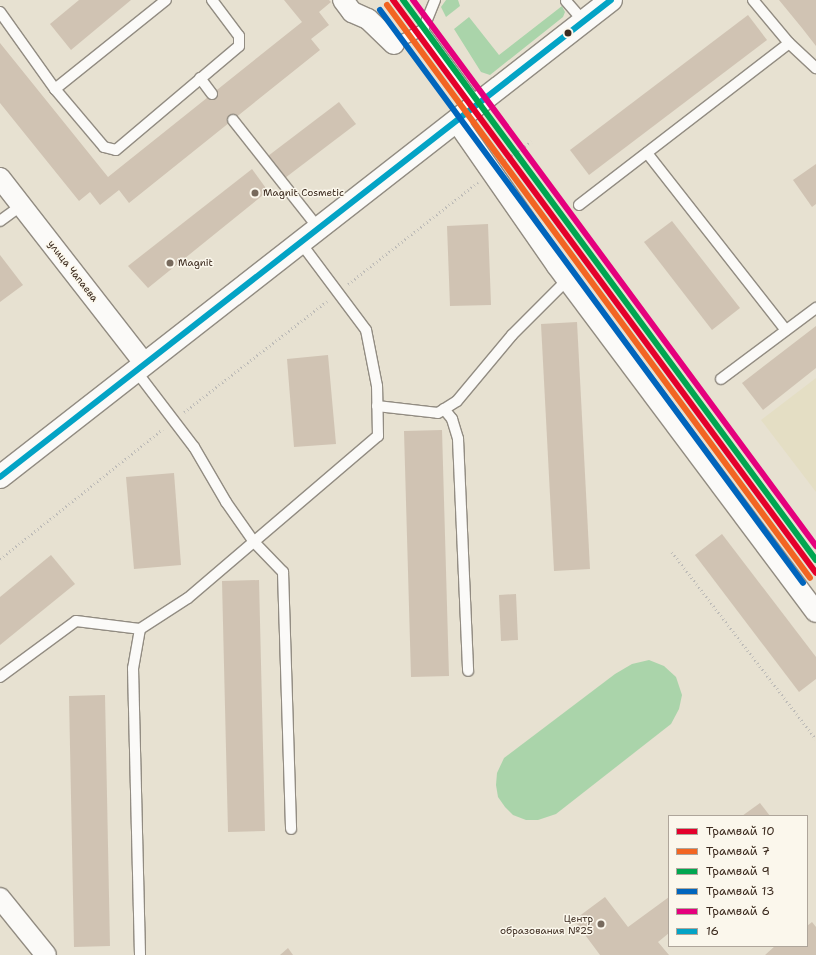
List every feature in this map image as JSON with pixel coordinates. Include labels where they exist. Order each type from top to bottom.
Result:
[{"type":"main road","points":[[0,477],[320,229],[611,0]]},
{"type":"street","points":[[343,0],[352,12],[368,19],[394,44]]},
{"type":"street","points":[[457,122],[492,170],[567,280],[816,612]]},
{"type":"street","name":"улица Чапаева","points":[[0,178],[141,368]]},
{"type":"street","points":[[0,898],[46,955]]},
{"type":"lane","points":[[55,89],[166,0]]},
{"type":"lane","points":[[0,12],[55,89],[104,147],[116,150],[239,46],[241,41],[212,0]]},
{"type":"lane","points":[[394,44],[423,30],[435,0]]},
{"type":"lane","points":[[753,0],[789,43],[816,68]]},
{"type":"lane","points":[[566,1],[584,22]]},
{"type":"lane","points":[[423,30],[478,105]]},
{"type":"lane","points":[[579,205],[789,43]]},
{"type":"lane","points":[[200,78],[212,94]]},
{"type":"lane","points":[[233,120],[320,229]]},
{"type":"lane","points":[[647,153],[786,330]]},
{"type":"lane","points":[[0,221],[21,206]]},
{"type":"lane","points":[[0,677],[76,621],[140,628],[188,598],[378,436],[377,386],[366,330],[301,243]]},
{"type":"lane","points":[[377,406],[438,413],[457,401],[512,335],[567,280]]},
{"type":"lane","points":[[721,379],[816,308]]},
{"type":"lane","points":[[141,368],[174,420],[194,447],[226,502],[254,542],[283,572],[291,829]]},
{"type":"lane","points":[[444,409],[452,419],[458,439],[468,671]]},
{"type":"lane","points":[[140,628],[133,668],[140,955]]},
{"type":"path","points":[[0,559],[492,170],[531,142]]},
{"type":"path","points":[[672,552],[816,739]]},
{"type":"shaded area","points":[[816,378],[816,492],[761,420]]},
{"type":"green space","points":[[446,0],[458,0],[460,6],[446,17],[441,7]]},
{"type":"green space","points":[[562,6],[565,12],[563,17],[490,75],[481,72],[454,29],[469,17],[499,55]]},
{"type":"green space","points":[[649,660],[664,666],[676,677],[682,695],[679,709],[671,724],[556,814],[538,820],[526,820],[513,815],[498,797],[496,785],[497,773],[504,758],[615,674],[632,664]]},
{"type":"building","points":[[79,0],[131,0],[71,50],[50,24]]},
{"type":"building","points":[[284,0],[329,0],[331,2],[319,12],[329,25],[311,39],[320,50],[129,203],[119,190],[100,205],[90,192],[79,201],[0,103],[0,43],[108,177],[302,22]]},
{"type":"building","points":[[779,0],[816,0],[816,46],[802,28]]},
{"type":"building","points":[[748,15],[767,40],[589,175],[570,150]]},
{"type":"building","points":[[339,102],[356,124],[285,178],[268,156]]},
{"type":"building","points":[[816,164],[816,204],[812,207],[793,180]]},
{"type":"building","points":[[252,169],[268,191],[148,288],[128,266]]},
{"type":"building","points":[[672,221],[740,308],[712,330],[644,242]]},
{"type":"building","points":[[488,224],[491,305],[450,306],[447,226]]},
{"type":"building","points":[[0,255],[23,285],[0,302]]},
{"type":"building","points":[[577,322],[590,569],[554,571],[541,324]]},
{"type":"building","points":[[816,326],[816,368],[763,410],[742,383]]},
{"type":"building","points":[[328,355],[336,444],[294,447],[287,359]]},
{"type":"building","points":[[442,430],[449,676],[411,677],[404,431]]},
{"type":"building","points":[[174,473],[181,565],[134,569],[126,477]]},
{"type":"building","points":[[722,534],[816,657],[816,679],[799,692],[695,555]]},
{"type":"building","points":[[51,555],[75,584],[0,645],[0,597]]},
{"type":"building","points":[[259,580],[265,831],[228,832],[222,581]]},
{"type":"building","points":[[516,594],[518,640],[501,641],[499,595]]},
{"type":"building","points":[[105,695],[110,946],[74,947],[69,696]]},
{"type":"building","points":[[760,803],[769,815],[743,815]]},
{"type":"building","name":"Центр образования №25","points":[[605,897],[628,927],[668,898],[668,934],[658,942],[669,955],[600,955],[574,920]]},
{"type":"building","points":[[812,922],[816,927],[816,955],[765,955],[774,947],[808,947],[808,925]]},
{"type":"building","points":[[288,948],[293,955],[280,955]]},
{"type":"tram line","name":"10","points":[[393,0],[816,573]]},
{"type":"tram line","name":"9","points":[[403,0],[816,560]]},
{"type":"tram line","name":"6","points":[[413,0],[816,546]]},
{"type":"tram line","name":"7","points":[[387,5],[810,578]]},
{"type":"tram line","name":"13","points":[[380,10],[803,583]]},
{"type":"transit line","name":"16","points":[[0,477],[611,0]]},
{"type":"place","name":"Magnit Cosmetic","points":[[255,193]]},
{"type":"place","name":"Magnit","points":[[170,263]]},
{"type":"place","name":"Центр образования №25","points":[[601,924]]}]
